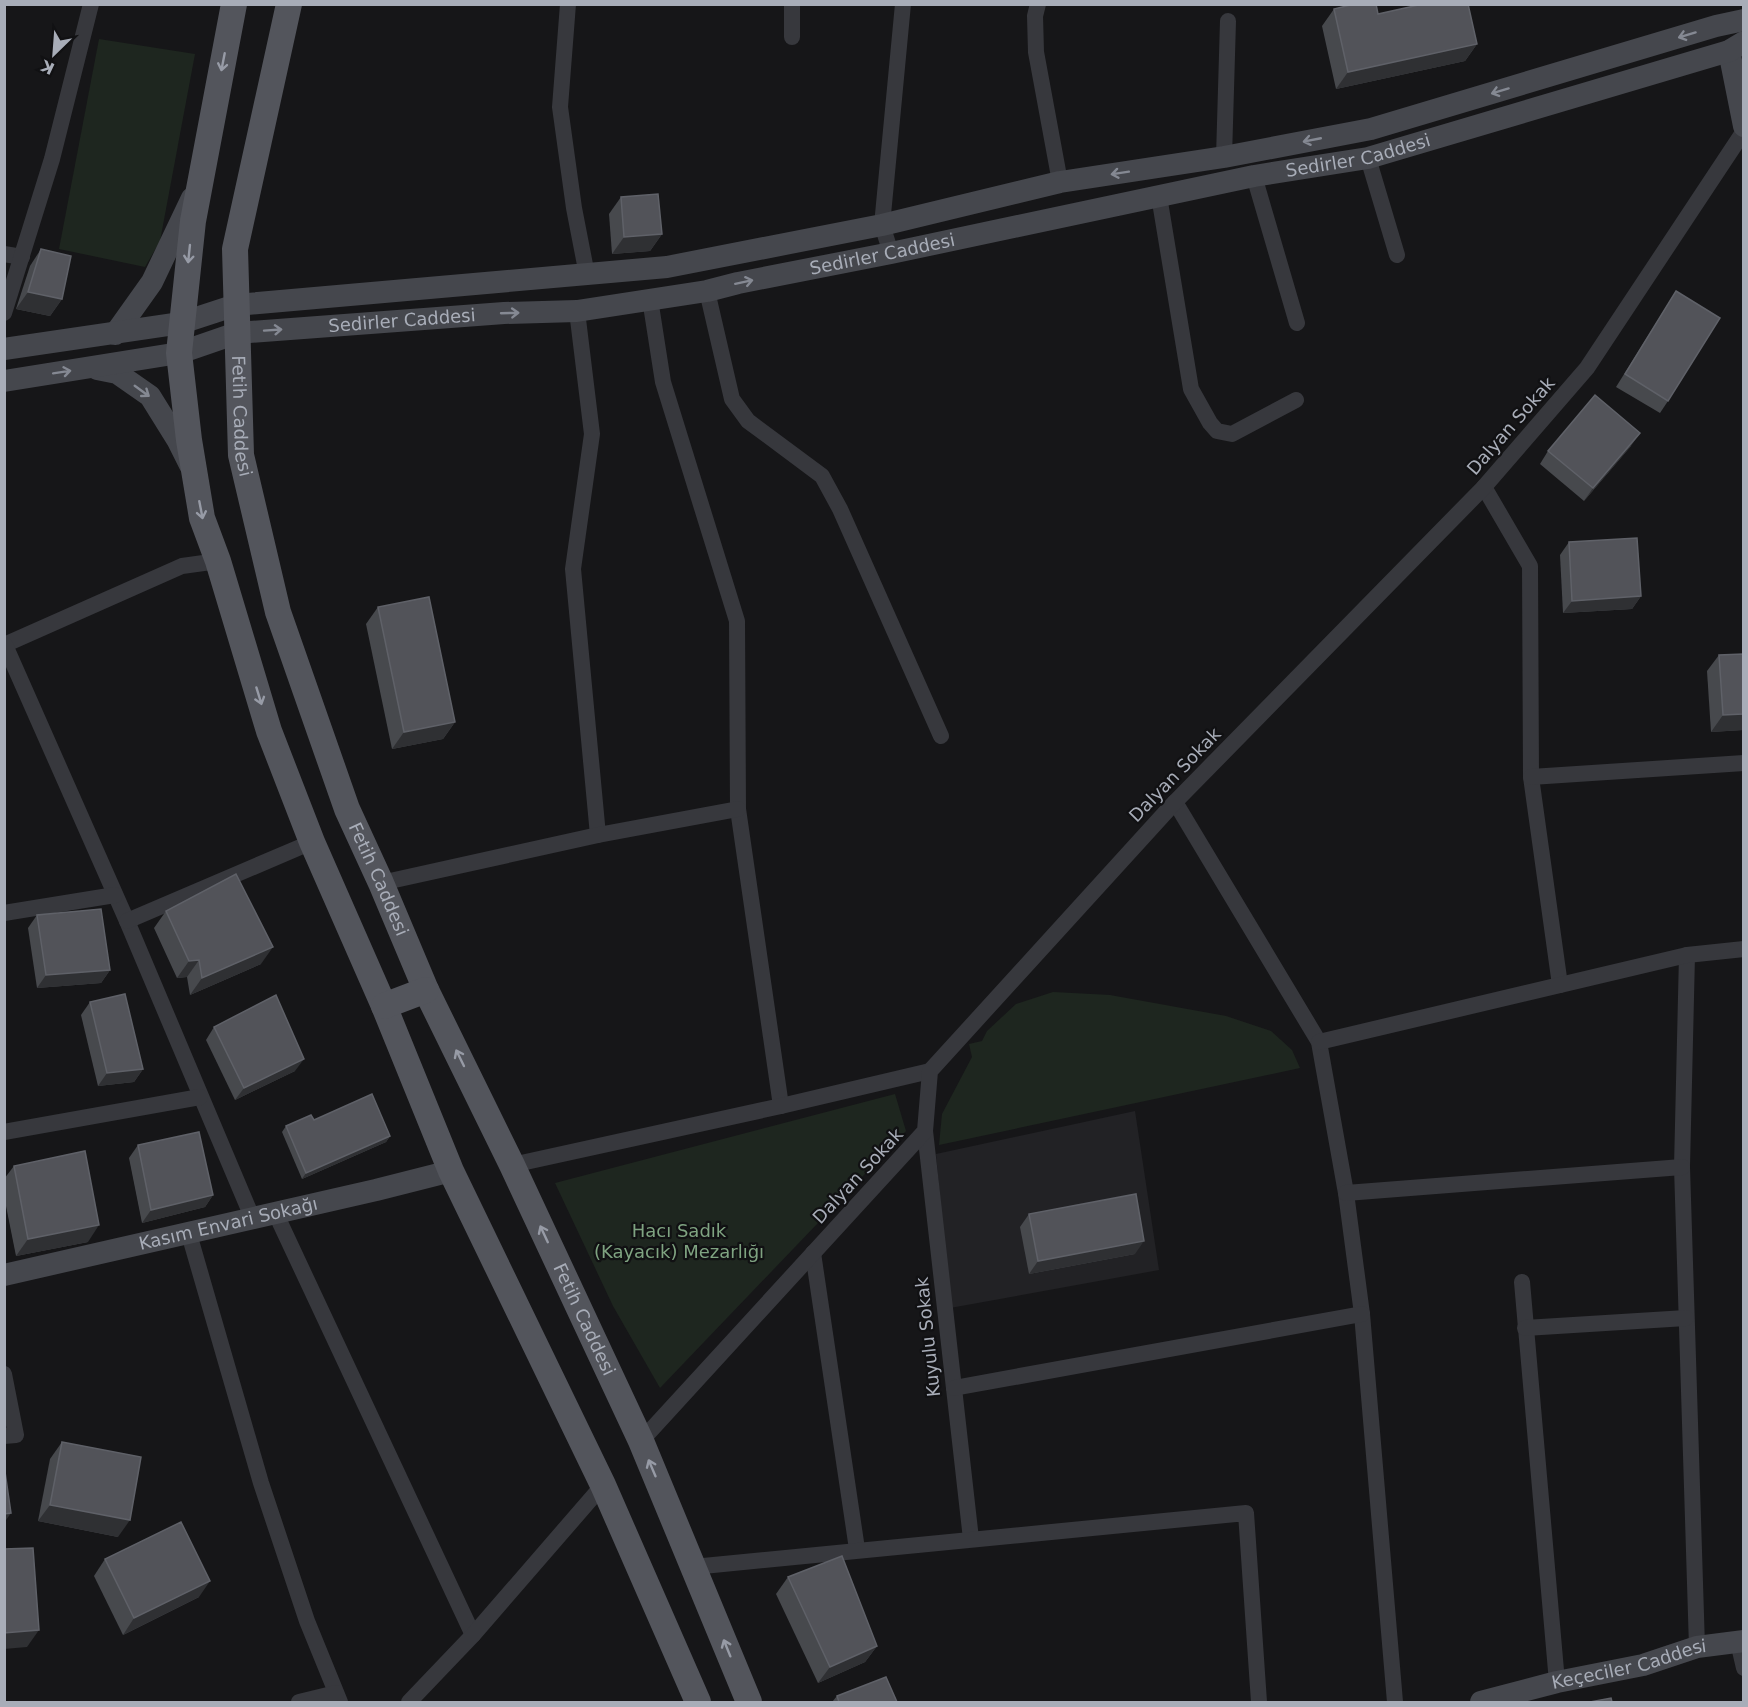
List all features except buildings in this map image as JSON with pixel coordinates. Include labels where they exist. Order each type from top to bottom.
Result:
[{"type":"main road","points":[[234,4],[198,186],[179,353],[189,440],[202,518],[218,561],[269,731],[312,842],[384,1006],[451,1170],[603,1485],[698,1702]]},
{"type":"main road","name":"Fetih Caddesi","points":[[289,4],[235,249],[241,455],[278,612],[347,809],[426,990],[512,1165],[641,1441],[749,1702]]},
{"type":"main road","name":"Sedirler Caddesi","points":[[4,350],[181,323],[236,304],[668,267],[882,225],[1060,182],[1224,157],[1371,129],[1716,26],[1743,20]]},
{"type":"main road","points":[[1736,46],[1743,126]]},
{"type":"main road","name":"Sedirler Caddesi","points":[[4,381],[179,353],[237,333],[577,311],[708,291],[1254,176],[1368,158],[1736,46]]},
{"type":"main road","points":[[115,334],[152,282],[198,186]]},
{"type":"main road","points":[[89,368],[117,373],[150,396],[195,474]]},
{"type":"main road","points":[[384,1006],[426,990]]},
{"type":"main road","name":"Kasım Envari Sokağı","points":[[4,1275],[189,1234],[451,1170]]},
{"type":"main road","name":"Keçeciler Caddesi","points":[[1481,1702],[1557,1682],[1643,1665],[1697,1647],[1741,1642]]},
{"type":"street","points":[[4,313],[52,159],[91,4]]},
{"type":"street","points":[[568,4],[560,107],[574,208],[587,275]]},
{"type":"street","points":[[792,4],[792,37]]},
{"type":"street","points":[[891,253],[882,225],[903,4]]},
{"type":"street","points":[[1038,4],[1035,16],[1036,52],[1060,182]]},
{"type":"street","points":[[1224,157],[1228,21]]},
{"type":"street","name":"Dalyan Sokak","points":[[641,1441],[925,1131],[930,1071],[1175,801],[1484,487],[1587,368],[1743,131]]},
{"type":"street","points":[[1368,158],[1397,255]]},
{"type":"street","points":[[1254,176],[1297,323]]},
{"type":"street","points":[[1159,196],[1191,389],[1210,423],[1217,431],[1232,434],[1296,400]]},
{"type":"street","points":[[4,254],[22,257]]},
{"type":"street","points":[[708,291],[732,399],[748,421],[822,476],[840,508],[941,736]]},
{"type":"street","points":[[651,299],[663,382],[737,621],[738,809],[781,1106]]},
{"type":"street","points":[[577,311],[592,434],[573,569],[598,835]]},
{"type":"street","points":[[1484,487],[1530,566],[1532,777],[1560,984]]},
{"type":"street","points":[[218,561],[182,566],[5,645],[127,921],[252,1217]]},
{"type":"street","points":[[1532,777],[1743,763]]},
{"type":"street","points":[[1175,801],[1319,1042],[1346,1193],[1362,1314],[1395,1702]]},
{"type":"street","points":[[381,883],[598,835],[738,809]]},
{"type":"street","points":[[127,921],[312,842]]},
{"type":"street","points":[[4,912],[116,896]]},
{"type":"street","points":[[1319,1042],[1687,955],[1743,948]]},
{"type":"street","points":[[1687,955],[1682,1167],[1697,1647]]},
{"type":"street","points":[[512,1165],[930,1071]]},
{"type":"street","points":[[4,1132],[200,1097]]},
{"type":"street","name":"Kuyulu Sokak","points":[[925,1131],[971,1539]]},
{"type":"street","points":[[1346,1193],[1682,1167]]},
{"type":"street","points":[[275,1212],[473,1635]]},
{"type":"street","points":[[189,1234],[261,1483],[307,1621],[338,1698],[298,1702]]},
{"type":"street","points":[[813,1253],[857,1549]]},
{"type":"street","points":[[1522,1282],[1557,1682]]},
{"type":"street","points":[[954,1388],[1362,1314]]},
{"type":"street","points":[[1525,1328],[1686,1318]]},
{"type":"street","points":[[4,1374],[16,1435],[4,1436]]},
{"type":"street","points":[[410,1702],[473,1635],[603,1485]]},
{"type":"street","points":[[693,1567],[857,1549],[1246,1513],[1259,1702]]},
{"type":"street","points":[[1741,1642],[1743,1668]]},
{"type":"shaded area","points":[[1135,1111],[1159,1270],[950,1308],[936,1154]]},
{"type":"green space","points":[[99,39],[195,54],[160,241],[145,267],[59,249]]},
{"type":"green space","points":[[1053,992],[1110,995],[1226,1016],[1271,1031],[1292,1050],[1300,1068],[939,1145],[942,1114],[972,1057],[969,1044],[982,1041],[987,1031],[1016,1004]]},
{"type":"green space","name":"Hacı Sadık (Kayacık) Mezarlığı","points":[[895,1094],[906,1131],[660,1388],[613,1306],[555,1183]]}]
